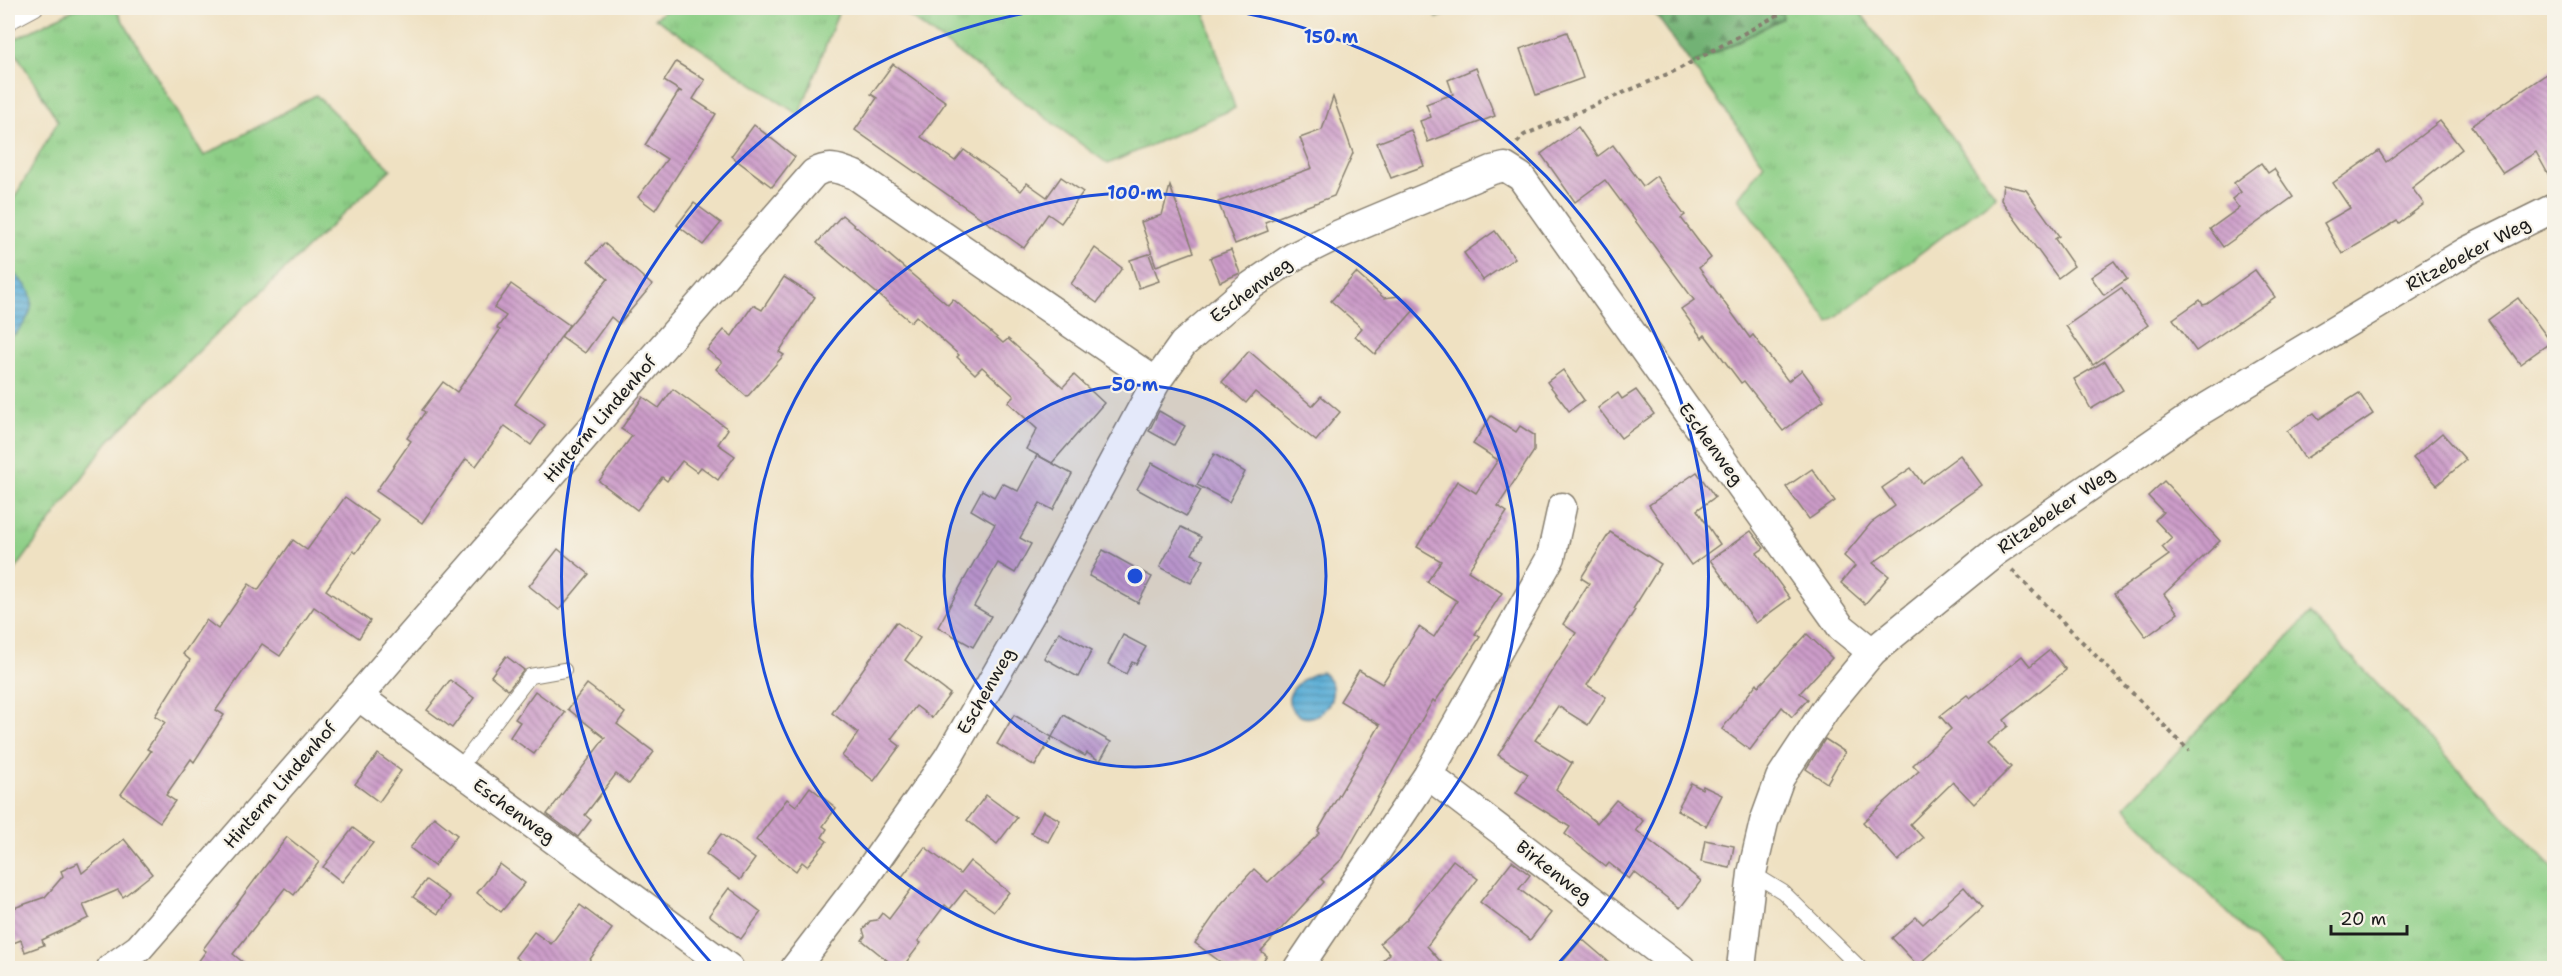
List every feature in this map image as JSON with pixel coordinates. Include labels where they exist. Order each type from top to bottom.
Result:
[{"type":"street","name":"Hinterm Lindenhof","points":[[116,967],[139,948],[814,173],[825,167],[836,167],[855,175],[1156,382]]},
{"type":"street","name":"Eschenweg","points":[[795,969],[864,878],[948,758],[1044,591],[1156,382],[1183,344],[1252,285],[1293,257],[1335,236],[1492,170],[1505,168],[1521,177],[1841,627],[1872,652]]},
{"type":"street","name":"Ritzebeker Weg","points":[[1741,969],[1752,873],[1764,822],[1780,778],[1829,704],[1872,652],[1995,552],[2192,416],[2467,250],[2554,208]]},
{"type":"street","points":[[1298,969],[1428,775],[1551,557],[1562,507]]},
{"type":"street","name":"Eschenweg","points":[[358,696],[729,969]]},
{"type":"street","name":"Birkenweg","points":[[1428,775],[1681,969]]},
{"type":"lane","points":[[8,23],[36,8]]},
{"type":"lane","points":[[458,770],[530,676],[564,670]]},
{"type":"lane","points":[[1752,873],[1769,881],[1783,892],[1860,969]]},
{"type":"path","points":[[1505,168],[1512,148],[1524,135],[1677,70],[1785,11],[1786,8]]},
{"type":"path","points":[[1995,552],[2189,751]]},
{"type":"green space","points":[[77,8],[115,8],[204,156],[316,95],[391,169],[210,340],[108,442],[8,580],[8,338],[17,333],[17,276],[8,276],[8,209],[58,121],[9,42]]},
{"type":"green space","points":[[669,8],[840,8],[799,115],[655,18]]},
{"type":"green space","points":[[898,8],[1203,8],[1235,108],[1108,164]]},
{"type":"green space","points":[[1433,8],[1461,8],[1437,18]]},
{"type":"green space","points":[[1651,8],[1781,8],[1783,18],[1692,65]]},
{"type":"green space","points":[[1781,8],[1857,8],[1996,196],[1829,322],[1738,198],[1764,164],[1692,65],[1783,18]]},
{"type":"green space","points":[[2310,614],[2554,869],[2554,968],[2282,968],[2124,807]]},
{"type":"water","points":[[8,276],[17,276],[27,286],[32,304],[24,324],[8,338]]},
{"type":"water","points":[[1321,672],[1330,680],[1331,699],[1319,714],[1310,718],[1301,716],[1292,709],[1289,703],[1292,690],[1309,676]]},
{"type":"building","points":[[1567,32],[1583,78],[1536,95],[1520,49]]},
{"type":"building","points":[[676,62],[705,80],[693,99],[716,114],[655,210],[638,197],[667,159],[645,145],[679,91],[682,92],[664,81]]},
{"type":"building","points":[[893,64],[946,102],[921,137],[955,161],[964,150],[1021,191],[1027,183],[1047,197],[1061,177],[1083,192],[1061,223],[1048,214],[1024,248],[855,130],[877,98],[871,94]]},
{"type":"building","points":[[1476,68],[1495,116],[1428,142],[1420,121],[1431,117],[1426,104],[1453,94],[1448,80]]},
{"type":"building","points":[[2554,69],[2554,185],[2536,152],[2503,173],[2471,126]]},
{"type":"building","points":[[1333,97],[1353,153],[1334,196],[1265,222],[1268,231],[1235,244],[1218,202],[1312,168],[1300,138],[1322,130]]},
{"type":"building","points":[[2440,121],[2462,149],[2412,188],[2424,204],[2399,223],[2397,221],[2342,254],[2324,223],[2350,208],[2333,183],[2379,151],[2386,162]]},
{"type":"building","points":[[754,125],[795,157],[772,187],[731,156]]},
{"type":"building","points":[[1578,127],[1598,156],[1613,145],[1643,186],[1656,176],[1685,215],[1681,218],[1711,258],[1699,268],[1750,338],[1753,335],[1788,381],[1802,370],[1824,400],[1783,431],[1744,381],[1741,383],[1705,335],[1702,338],[1681,309],[1694,300],[1605,180],[1575,202],[1541,154]]},
{"type":"building","points":[[1411,130],[1424,166],[1391,178],[1377,143]]},
{"type":"building","points":[[2261,163],[2268,173],[2274,169],[2293,197],[2223,247],[2210,229],[2239,208],[2232,199],[2241,192],[2234,183]]},
{"type":"building","points":[[2003,185],[2026,190],[2059,236],[2055,239],[2074,266],[2058,278],[2001,200]]},
{"type":"building","points":[[1170,186],[1194,252],[1156,266],[1141,222],[1162,215]]},
{"type":"building","points":[[694,203],[721,223],[703,245],[677,225]]},
{"type":"building","points":[[842,215],[948,305],[953,299],[1003,343],[1008,339],[1063,387],[1074,375],[1104,403],[1052,463],[1026,449],[1037,429],[1008,402],[1014,396],[982,367],[975,374],[957,357],[959,355],[916,316],[911,322],[817,243]]},
{"type":"building","points":[[1495,231],[1515,258],[1483,280],[1464,253]]},
{"type":"building","points":[[604,243],[652,285],[619,324],[611,317],[585,353],[561,336],[608,279],[588,261]]},
{"type":"building","points":[[1095,248],[1122,268],[1097,303],[1071,284]]},
{"type":"building","points":[[1231,250],[1240,273],[1220,282],[1210,258]]},
{"type":"building","points":[[1149,254],[1159,281],[1139,288],[1130,260]]},
{"type":"building","points":[[2114,261],[2127,279],[2104,295],[2091,277]]},
{"type":"building","points":[[2255,270],[2275,297],[2196,351],[2173,319],[2200,300],[2203,305],[2207,304]]},
{"type":"building","points":[[1356,273],[1384,298],[1399,296],[1415,309],[1375,354],[1355,336],[1362,328],[1331,301]]},
{"type":"building","points":[[784,277],[815,297],[779,352],[784,355],[747,397],[716,369],[722,362],[707,350],[724,330],[732,336],[753,305],[762,310]]},
{"type":"building","points":[[511,284],[569,325],[515,404],[545,425],[531,445],[505,426],[476,466],[466,459],[422,523],[376,491],[411,441],[407,438],[425,412],[422,410],[443,382],[457,392],[500,330],[497,328],[506,316],[494,308]]},
{"type":"building","points":[[2121,288],[2148,325],[2093,365],[2066,326]]},
{"type":"building","points":[[2518,298],[2551,342],[2520,364],[2488,320]]},
{"type":"building","points":[[1249,351],[1312,406],[1321,396],[1340,412],[1316,441],[1255,392],[1246,403],[1222,382]]},
{"type":"building","points":[[2105,361],[2123,390],[2091,409],[2074,379]]},
{"type":"building","points":[[1563,370],[1584,400],[1569,411],[1547,382]]},
{"type":"building","points":[[673,389],[728,429],[718,444],[735,456],[718,480],[701,467],[697,472],[682,461],[667,481],[662,477],[637,510],[599,481],[632,436],[621,429],[643,397],[659,408]]},
{"type":"building","points":[[1636,390],[1654,414],[1621,438],[1598,408],[1618,393],[1622,399]]},
{"type":"building","points":[[2359,393],[2373,414],[2305,459],[2287,431],[2314,413],[2319,419]]},
{"type":"building","points":[[1159,411],[1185,426],[1174,445],[1149,431]]},
{"type":"building","points":[[1491,416],[1516,432],[1520,426],[1534,435],[1534,451],[1498,506],[1507,512],[1468,571],[1502,593],[1475,634],[1480,637],[1435,702],[1433,700],[1343,858],[1321,879],[1324,882],[1261,951],[1267,956],[1258,969],[1230,969],[1195,943],[1222,904],[1254,869],[1268,882],[1320,833],[1318,831],[1380,725],[1340,701],[1359,670],[1382,684],[1419,627],[1434,637],[1457,601],[1427,582],[1441,561],[1417,547],[1457,481],[1476,493],[1498,460],[1473,444]]},
{"type":"building","points":[[2442,433],[2466,460],[2437,485],[2413,458]]},
{"type":"building","points":[[1214,454],[1245,472],[1229,502],[1197,485]]},
{"type":"building","points":[[1037,455],[1072,474],[1053,510],[1040,503],[1020,538],[1031,544],[1015,573],[998,563],[974,606],[991,616],[973,647],[938,627],[995,524],[971,510],[982,490],[994,497],[1002,483],[1018,491]]},
{"type":"building","points":[[1960,455],[1982,485],[1873,563],[1889,576],[1865,604],[1841,583],[1855,566],[1844,556],[1871,523],[1895,506],[1882,488],[1911,468],[1922,483]]},
{"type":"building","points":[[1152,463],[1201,490],[1186,516],[1137,489]]},
{"type":"building","points":[[1812,469],[1835,501],[1809,519],[1786,487]]},
{"type":"building","points":[[1697,472],[1715,497],[1697,510],[1720,544],[1691,565],[1649,505]]},
{"type":"building","points":[[2164,481],[2220,541],[2164,594],[2178,613],[2146,637],[2114,594],[2169,555],[2162,547],[2172,538],[2155,520],[2163,512],[2148,496]]},
{"type":"building","points":[[345,497],[379,521],[356,553],[353,551],[326,590],[370,621],[359,638],[314,607],[280,656],[262,644],[216,710],[224,715],[194,762],[191,759],[166,795],[175,801],[160,822],[121,794],[151,751],[147,749],[165,722],[155,716],[190,660],[183,654],[206,620],[218,629],[249,584],[258,590],[293,540],[307,550]]},
{"type":"building","points":[[1181,527],[1201,537],[1192,554],[1204,560],[1191,583],[1160,567]]},
{"type":"building","points":[[1751,531],[1764,548],[1757,553],[1790,598],[1756,623],[1710,560]]},
{"type":"building","points":[[1610,532],[1661,564],[1633,609],[1635,610],[1587,685],[1606,697],[1588,725],[1558,706],[1535,740],[1572,763],[1556,789],[1597,823],[1616,800],[1643,821],[1636,830],[1701,881],[1680,908],[1634,872],[1629,879],[1609,863],[1606,867],[1565,834],[1570,827],[1516,793],[1528,774],[1498,755],[1576,633],[1563,624],[1589,583],[1581,578]]},
{"type":"building","points":[[558,549],[589,574],[559,610],[529,586]]},
{"type":"building","points":[[1103,550],[1152,577],[1138,603],[1089,576]]},
{"type":"building","points":[[896,622],[920,638],[905,660],[950,694],[932,718],[916,706],[891,739],[900,746],[874,781],[842,756],[858,733],[832,713]]},
{"type":"building","points":[[1059,632],[1092,650],[1078,677],[1044,658]]},
{"type":"building","points":[[1807,634],[1832,658],[1800,693],[1808,699],[1792,717],[1782,707],[1750,750],[1722,729],[1757,683],[1759,686]]},
{"type":"building","points":[[1123,635],[1146,647],[1136,664],[1132,662],[1126,674],[1108,664]]},
{"type":"building","points":[[2050,650],[2066,670],[2004,720],[2008,726],[1987,743],[2011,767],[1974,804],[1953,782],[1910,824],[1923,838],[1898,861],[1863,822],[1919,771],[1913,765],[1951,729],[1940,716],[1967,695],[1970,698],[2022,656],[2030,666]]},
{"type":"building","points":[[506,656],[524,670],[508,690],[491,676]]},
{"type":"building","points":[[450,680],[474,698],[452,728],[427,710]]},
{"type":"building","points":[[587,684],[625,713],[617,724],[654,752],[629,784],[616,774],[585,815],[591,820],[578,837],[547,814],[605,738],[568,709]]},
{"type":"building","points":[[535,691],[565,713],[534,754],[510,737],[520,722],[515,719]]},
{"type":"building","points":[[1014,715],[1052,737],[1035,766],[997,744]]},
{"type":"building","points":[[1064,715],[1111,742],[1100,761],[1087,753],[1085,756],[1052,737]]},
{"type":"building","points":[[1825,739],[1845,752],[1827,783],[1806,769]]},
{"type":"building","points":[[378,754],[401,771],[379,802],[355,784]]},
{"type":"building","points":[[1691,783],[1722,795],[1706,826],[1677,810]]},
{"type":"building","points":[[810,787],[836,808],[823,826],[827,829],[822,837],[827,841],[807,866],[802,862],[796,871],[756,840],[787,799],[796,806]]},
{"type":"building","points":[[986,795],[1017,818],[997,844],[967,820]]},
{"type":"building","points":[[1043,811],[1060,820],[1048,842],[1031,833]]},
{"type":"building","points":[[434,817],[457,835],[434,866],[410,848]]},
{"type":"building","points":[[353,828],[373,843],[342,882],[323,867]]},
{"type":"building","points":[[721,834],[755,859],[740,880],[706,854]]},
{"type":"building","points":[[287,837],[319,862],[294,895],[285,888],[233,954],[251,969],[193,969],[206,951],[203,949]]},
{"type":"building","points":[[124,839],[152,874],[123,897],[118,890],[83,905],[89,918],[42,940],[44,945],[25,952],[21,940],[8,945],[8,910],[45,897],[63,876],[61,871],[78,863],[82,873]]},
{"type":"building","points":[[1705,840],[1734,846],[1730,868],[1701,862]]},
{"type":"building","points":[[925,847],[960,874],[970,861],[1009,892],[994,911],[965,890],[950,909],[945,905],[918,941],[921,943],[901,969],[898,969],[862,940],[865,936],[863,930],[870,921],[877,920],[882,913],[889,919],[913,887],[901,878]]},
{"type":"building","points":[[1453,860],[1478,879],[1427,946],[1447,969],[1373,969],[1390,954],[1380,943],[1406,920]]},
{"type":"building","points":[[1512,861],[1530,875],[1519,889],[1551,913],[1530,940],[1480,902]]},
{"type":"building","points":[[500,864],[525,883],[501,912],[477,893]]},
{"type":"building","points":[[426,880],[450,897],[438,914],[413,897]]},
{"type":"building","points":[[1964,887],[1982,908],[1918,966],[1892,938],[1916,917],[1923,924]]},
{"type":"building","points":[[729,888],[761,912],[741,939],[709,915]]},
{"type":"building","points":[[580,905],[612,929],[583,969],[531,969],[515,957],[534,932],[551,944]]},
{"type":"building","points":[[1582,939],[1617,969],[1557,969]]}]
